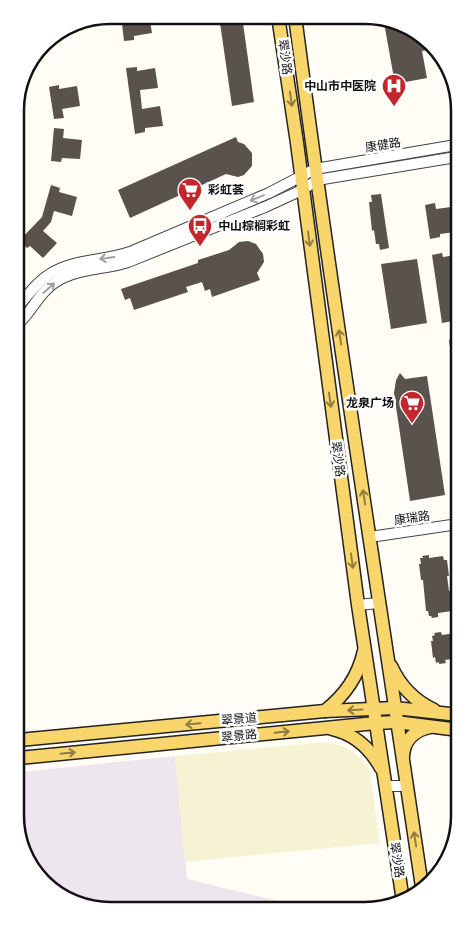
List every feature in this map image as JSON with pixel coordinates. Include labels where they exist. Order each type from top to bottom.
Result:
[{"type":"main road","name":"翠沙路","points":[[279,24],[297,143],[358,605],[402,894]]},
{"type":"main road","name":"翠沙路","points":[[296,24],[378,603],[421,881]]},
{"type":"main road","points":[[325,712],[337,702],[352,683],[362,662],[364,646]]},
{"type":"main road","points":[[386,650],[394,672],[408,692],[427,707],[438,712]]},
{"type":"main road","name":"翠景道","points":[[24,740],[325,712],[395,708],[451,714]]},
{"type":"main road","name":"翠景路","points":[[24,758],[376,723],[396,722],[451,729]]},
{"type":"main road","points":[[403,758],[409,738],[420,730],[434,727]]},
{"type":"main road","points":[[324,728],[339,731],[360,742],[376,758],[383,772]]},
{"type":"street","name":"康健路","points":[[316,174],[451,146]]},
{"type":"street","name":"康健路","points":[[316,174],[451,158]]},
{"type":"street","points":[[24,317],[48,288],[66,275],[115,267],[269,193],[300,176],[316,174]]},
{"type":"street","points":[[24,300],[40,281],[61,267],[113,258],[265,207],[302,190],[316,174]]},
{"type":"street","name":"康瑞路","points":[[370,537],[451,525]]},
{"type":"street","points":[[358,605],[378,603]]},
{"type":"street","points":[[385,786],[407,786]]},
{"type":"shaded area","points":[[326,742],[346,747],[362,759],[369,768],[380,843],[185,862],[175,756]]},
{"type":"shaded area","points":[[175,756],[187,879],[281,902],[98,902],[66,891],[41,869],[28,844],[24,828],[24,772]]},
{"type":"building","points":[[122,24],[150,24],[152,33],[134,36],[134,40],[124,41]]},
{"type":"building","points":[[220,24],[243,24],[254,102],[232,106]]},
{"type":"building","points":[[385,26],[413,38],[427,50],[422,51],[427,78],[395,84]]},
{"type":"building","points":[[137,67],[137,71],[155,68],[158,88],[140,90],[142,109],[160,106],[163,126],[145,128],[145,132],[135,134],[126,68]]},
{"type":"building","points":[[59,85],[59,89],[77,86],[80,106],[62,109],[64,118],[54,119],[49,87]]},
{"type":"building","points":[[54,128],[64,129],[63,138],[82,140],[80,159],[62,158],[61,162],[51,161]]},
{"type":"building","points":[[236,137],[238,142],[244,144],[252,153],[252,166],[244,175],[238,177],[226,174],[130,218],[118,190]]},
{"type":"building","points":[[51,185],[60,188],[59,192],[77,197],[72,216],[54,211],[51,222],[43,231],[57,243],[43,258],[30,246],[27,248],[24,245],[24,236],[42,217]]},
{"type":"building","points":[[381,194],[389,248],[380,250],[379,244],[376,244],[374,230],[372,231],[369,202],[372,202],[371,195]]},
{"type":"building","points":[[435,203],[436,209],[451,207],[451,233],[440,234],[440,237],[430,239],[425,205]]},
{"type":"building","points":[[248,241],[256,244],[263,254],[264,262],[257,273],[260,280],[212,297],[210,289],[205,291],[202,282],[186,287],[188,292],[134,310],[130,298],[125,300],[121,289],[198,263],[198,260],[229,250],[239,242]]},
{"type":"building","points":[[442,253],[443,257],[451,256],[451,321],[442,323],[432,255]]},
{"type":"building","points":[[417,259],[427,323],[391,329],[381,264]]},
{"type":"building","points":[[400,373],[405,379],[427,376],[445,495],[410,501],[394,393],[396,380]]},
{"type":"building","points":[[429,555],[429,558],[443,556],[444,560],[447,560],[449,591],[451,590],[451,611],[438,613],[438,617],[432,618],[429,616],[428,611],[426,611],[423,580],[421,580],[419,564],[421,564],[420,558],[423,558],[422,556]]},
{"type":"building","points":[[441,632],[442,635],[451,634],[451,659],[445,660],[446,663],[436,663],[435,657],[433,658],[431,641],[433,641],[432,636],[435,635],[434,633]]},
{"type":"place","name":"中山市中医院","points":[[394,107]]},
{"type":"place","name":"彩虹荟","points":[[190,211]]},
{"type":"place","name":"中山棕榈彩虹","points":[[200,247]]},
{"type":"place","name":"龙泉广场","points":[[412,424]]}]
